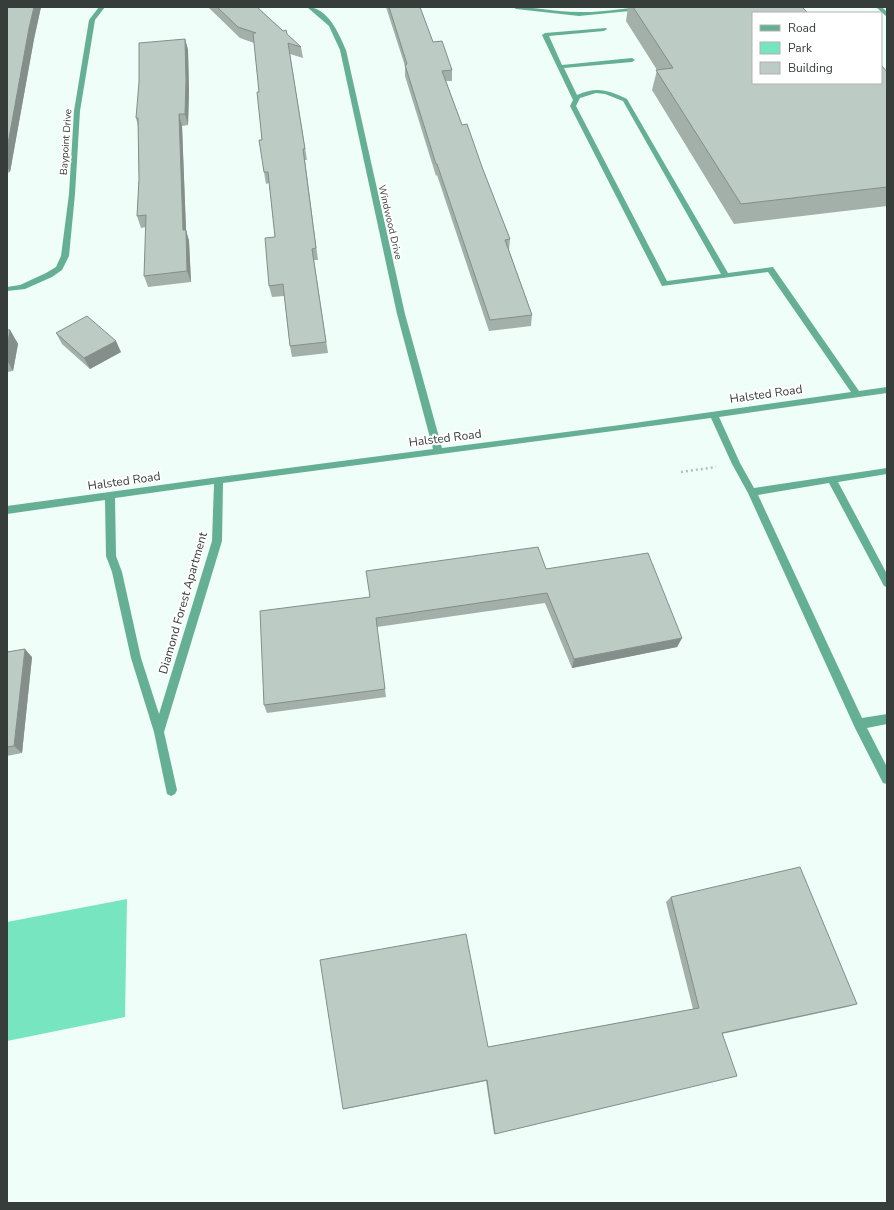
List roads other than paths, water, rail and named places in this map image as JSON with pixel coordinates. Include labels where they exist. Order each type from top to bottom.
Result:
[{"type":"street","name":"Baypoint Drive","points":[[7,290],[22,287],[49,275],[59,268],[65,256],[72,194],[77,111],[92,20],[102,7]]},
{"type":"street","name":"Windwood Drive","points":[[310,7],[323,16],[333,26],[343,50],[401,314],[438,451]]},
{"type":"street","points":[[516,7],[562,8],[578,14],[650,7]]},
{"type":"street","points":[[879,7],[886,14]]},
{"type":"street","points":[[576,100],[545,35],[604,29]]},
{"type":"street","points":[[560,67],[632,60]]},
{"type":"street","points":[[726,275],[624,100],[604,91],[590,91],[577,97],[573,106],[665,284],[770,269],[857,394]]},
{"type":"street","name":"Halsted Road","points":[[7,510],[887,390]]},
{"type":"street","points":[[714,414],[736,464],[752,492],[887,779]]},
{"type":"street","points":[[752,492],[887,471]]},
{"type":"street","name":"Diamond Forest Apartment","points":[[159,732],[217,541],[219,480]]},
{"type":"street","points":[[832,480],[887,583]]},
{"type":"street","name":"Diamond Forest Apartment","points":[[110,496],[111,556],[117,572],[136,658],[159,732],[171,790]]},
{"type":"street","points":[[860,724],[887,719]]}]
